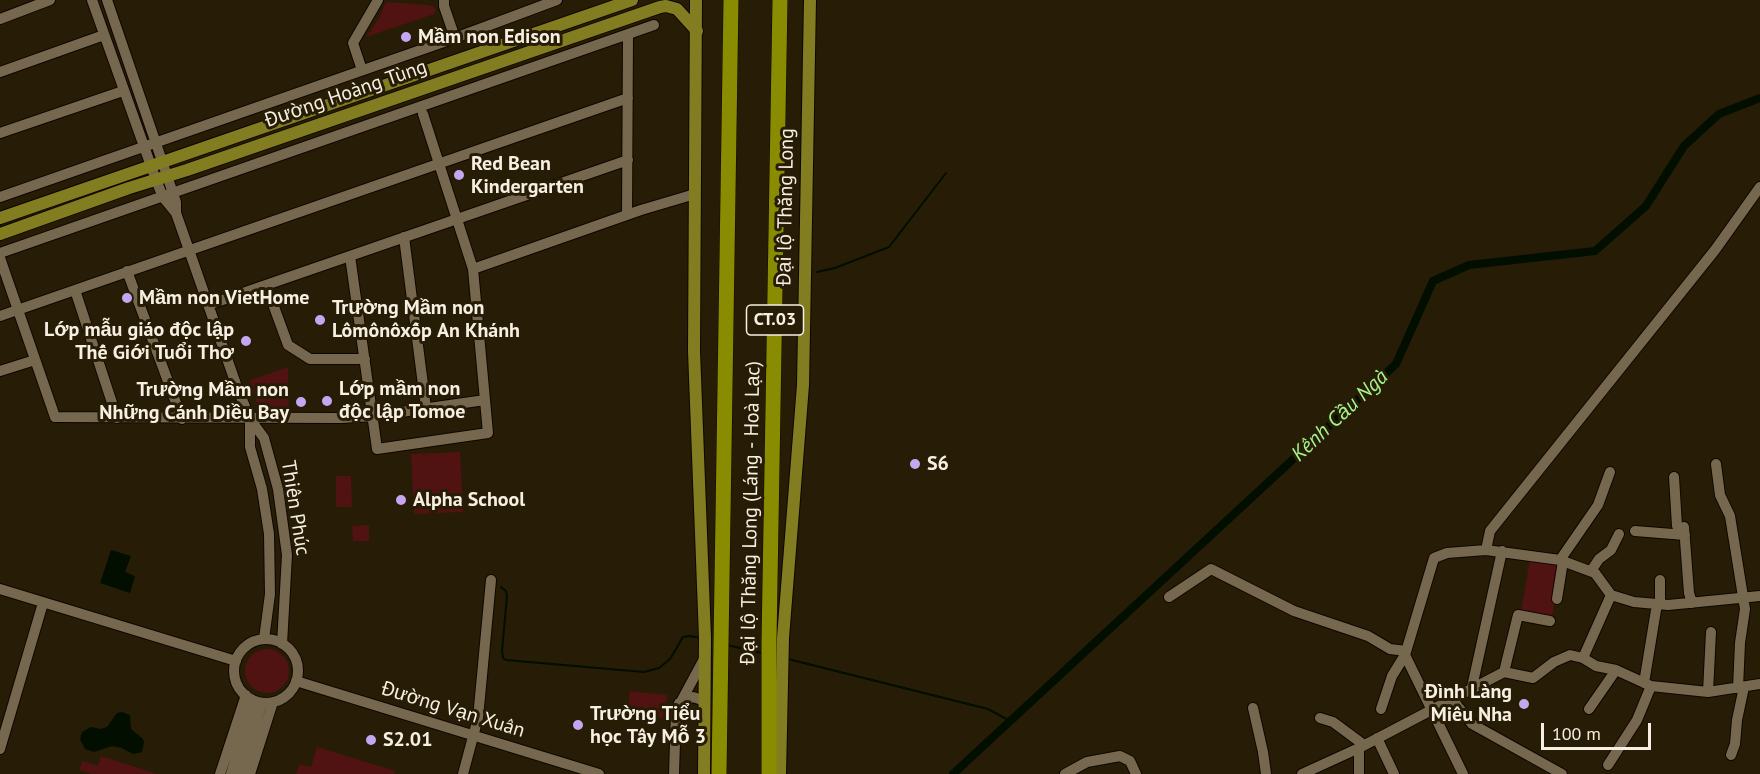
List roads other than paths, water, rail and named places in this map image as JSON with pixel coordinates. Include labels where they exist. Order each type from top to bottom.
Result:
[{"type":"highway","name":"Đại lộ Thăng Long (Láng - Hoà Lạc)","points":[[719,774],[730,0]]},
{"type":"highway","name":"Đại lộ Thăng Long (Láng - Hoà Lạc)","points":[[769,774],[769,661],[776,640],[780,0]]},
{"type":"main road","name":"Đường Hoàng Tùng","points":[[0,218],[632,0]]},
{"type":"main road","points":[[696,0],[694,351],[705,623],[704,774]]},
{"type":"main road","name":"Đại lộ Thăng Long","points":[[780,774],[781,677],[776,640],[803,385],[810,0]]},
{"type":"main road","name":"Đường Hoàng Tùng","points":[[0,234],[660,7],[677,9],[697,31]]},
{"type":"street","points":[[92,0],[123,91],[149,145]]},
{"type":"street","points":[[106,0],[125,55],[149,145]]},
{"type":"street","points":[[362,70],[353,43],[378,0]]},
{"type":"street","points":[[444,0],[455,38]]},
{"type":"street","points":[[0,196],[455,38],[556,0]]},
{"type":"street","points":[[0,19],[43,1]]},
{"type":"street","points":[[0,253],[654,25]]},
{"type":"street","points":[[0,72],[104,35]]},
{"type":"street","points":[[627,215],[628,35]]},
{"type":"street","points":[[112,60],[125,55]]},
{"type":"street","points":[[0,133],[123,91]]},
{"type":"street","points":[[0,316],[628,98]]},
{"type":"street","points":[[350,256],[377,449],[488,433],[473,269],[423,114]]},
{"type":"street","name":"Thiên Phúc","points":[[149,145],[176,213],[242,402],[250,419],[264,438],[278,489],[287,555],[282,644]]},
{"type":"street","points":[[208,305],[628,160]]},
{"type":"street","points":[[1486,550],[1490,531],[1756,200],[1760,187]]},
{"type":"street","points":[[473,269],[627,215],[695,194]]},
{"type":"street","points":[[404,237],[426,408]]},
{"type":"street","points":[[0,258],[55,417],[341,418],[373,416],[485,400]]},
{"type":"street","points":[[127,271],[182,418]]},
{"type":"street","points":[[266,285],[288,345],[310,359],[365,359]]},
{"type":"street","points":[[75,290],[117,418]]},
{"type":"street","points":[[0,371],[35,360]]},
{"type":"street","name":"Thiên Phúc","points":[[250,419],[250,447],[261,489],[268,534],[270,594],[264,639]]},
{"type":"street","points":[[1716,464],[1720,495],[1730,516],[1745,609],[1740,643],[1741,688],[1735,744],[1731,755]]},
{"type":"street","points":[[1557,599],[1562,560],[1598,506],[1610,472]]},
{"type":"street","points":[[1674,477],[1677,526],[1685,530]]},
{"type":"street","points":[[1685,530],[1689,593],[1692,603]]},
{"type":"street","points":[[1635,531],[1685,530]]},
{"type":"street","points":[[1591,571],[1599,559],[1611,550],[1620,534]]},
{"type":"street","points":[[1381,710],[1392,676],[1406,653],[1434,558],[1447,553],[1486,550],[1562,560],[1595,573],[1611,595],[1634,602],[1692,603],[1760,596]]},
{"type":"street","points":[[1472,687],[1502,551]]},
{"type":"street","points":[[1169,597],[1211,570],[1294,611],[1368,636],[1390,649],[1406,653]]},
{"type":"street","points":[[463,774],[478,718],[491,580]]},
{"type":"street","points":[[1608,765],[1637,720],[1648,684],[1660,580]]},
{"type":"street","points":[[0,589],[236,661]]},
{"type":"street","points":[[1583,658],[1611,595]]},
{"type":"street","points":[[0,748],[43,603]]},
{"type":"street","points":[[1504,672],[1518,615],[1550,621]]},
{"type":"street","points":[[1708,692],[1711,632]]},
{"type":"street","points":[[264,639],[282,644],[295,657],[298,669],[296,681],[286,696],[258,700],[236,680],[236,661],[247,646],[264,639]]},
{"type":"street","points":[[1406,653],[1463,774]]},
{"type":"street","points":[[674,774],[675,722],[679,703],[705,655]]},
{"type":"street","points":[[1302,774],[1362,747],[1504,672],[1533,678],[1561,658],[1576,655],[1596,666],[1616,670],[1648,684],[1708,692],[1760,684]]},
{"type":"street","points":[[1589,709],[1616,670]]},
{"type":"street","name":"Đường Vạn Xuân","points":[[296,681],[599,774]]},
{"type":"street","points":[[679,703],[693,696],[705,701]]},
{"type":"street","points":[[1452,699],[1472,724],[1562,774]]},
{"type":"street","points":[[240,774],[258,700]]},
{"type":"street","points":[[220,774],[258,700]]},
{"type":"street","points":[[250,774],[258,700]]},
{"type":"street","points":[[1253,708],[1266,774]]},
{"type":"street","points":[[1320,718],[1332,722],[1362,747]]},
{"type":"street","points":[[231,774],[250,727]]},
{"type":"street","points":[[1377,738],[1394,774]]},
{"type":"street","points":[[1359,774],[1362,747]]},
{"type":"street","points":[[1065,774],[1087,762],[1120,756],[1130,761],[1136,774]]},
{"type":"waterway","name":"Kênh Cầu Ngà","points":[[953,774],[1396,364],[1433,281],[1469,265],[1595,251],[1646,206],[1684,146],[1719,114],[1760,98]]},
{"type":"waterway","points":[[817,272],[835,268],[889,247],[946,173]]},
{"type":"waterway","points":[[501,587],[506,591],[507,596],[502,651],[503,658],[506,660],[644,672],[659,668],[670,659],[683,637],[701,638]]},
{"type":"waterway","points":[[727,645],[762,653]]},
{"type":"waterway","points":[[788,659],[988,709],[1010,721]]},
{"type":"place","name":"Mầm non Edison","points":[[406,37]]},
{"type":"place","name":"Red Bean Kindergarten","points":[[459,175]]},
{"type":"place","name":"Mầm non VietHome","points":[[127,298]]},
{"type":"place","name":"Trường Mầm non Lômônôxốp An Khánh","points":[[320,320]]},
{"type":"place","name":"Lớp mẫu giáo độc lập Thế Giới Tuổi Thơ","points":[[246,341]]},
{"type":"place","name":"Lớp mầm non độc lập Tomoe","points":[[327,401]]},
{"type":"place","name":"Trường Mầm non Những Cánh Diều Bay","points":[[301,402]]},
{"type":"place","name":"S6","points":[[915,464]]},
{"type":"place","name":"Alpha School","points":[[401,500]]},
{"type":"place","name":"Đình Làng Miêu Nha","points":[[1524,704]]},
{"type":"place","name":"Trường Tiểu học Tây Mỗ 3","points":[[578,725]]},
{"type":"place","name":"S2.01","points":[[371,740]]}]
